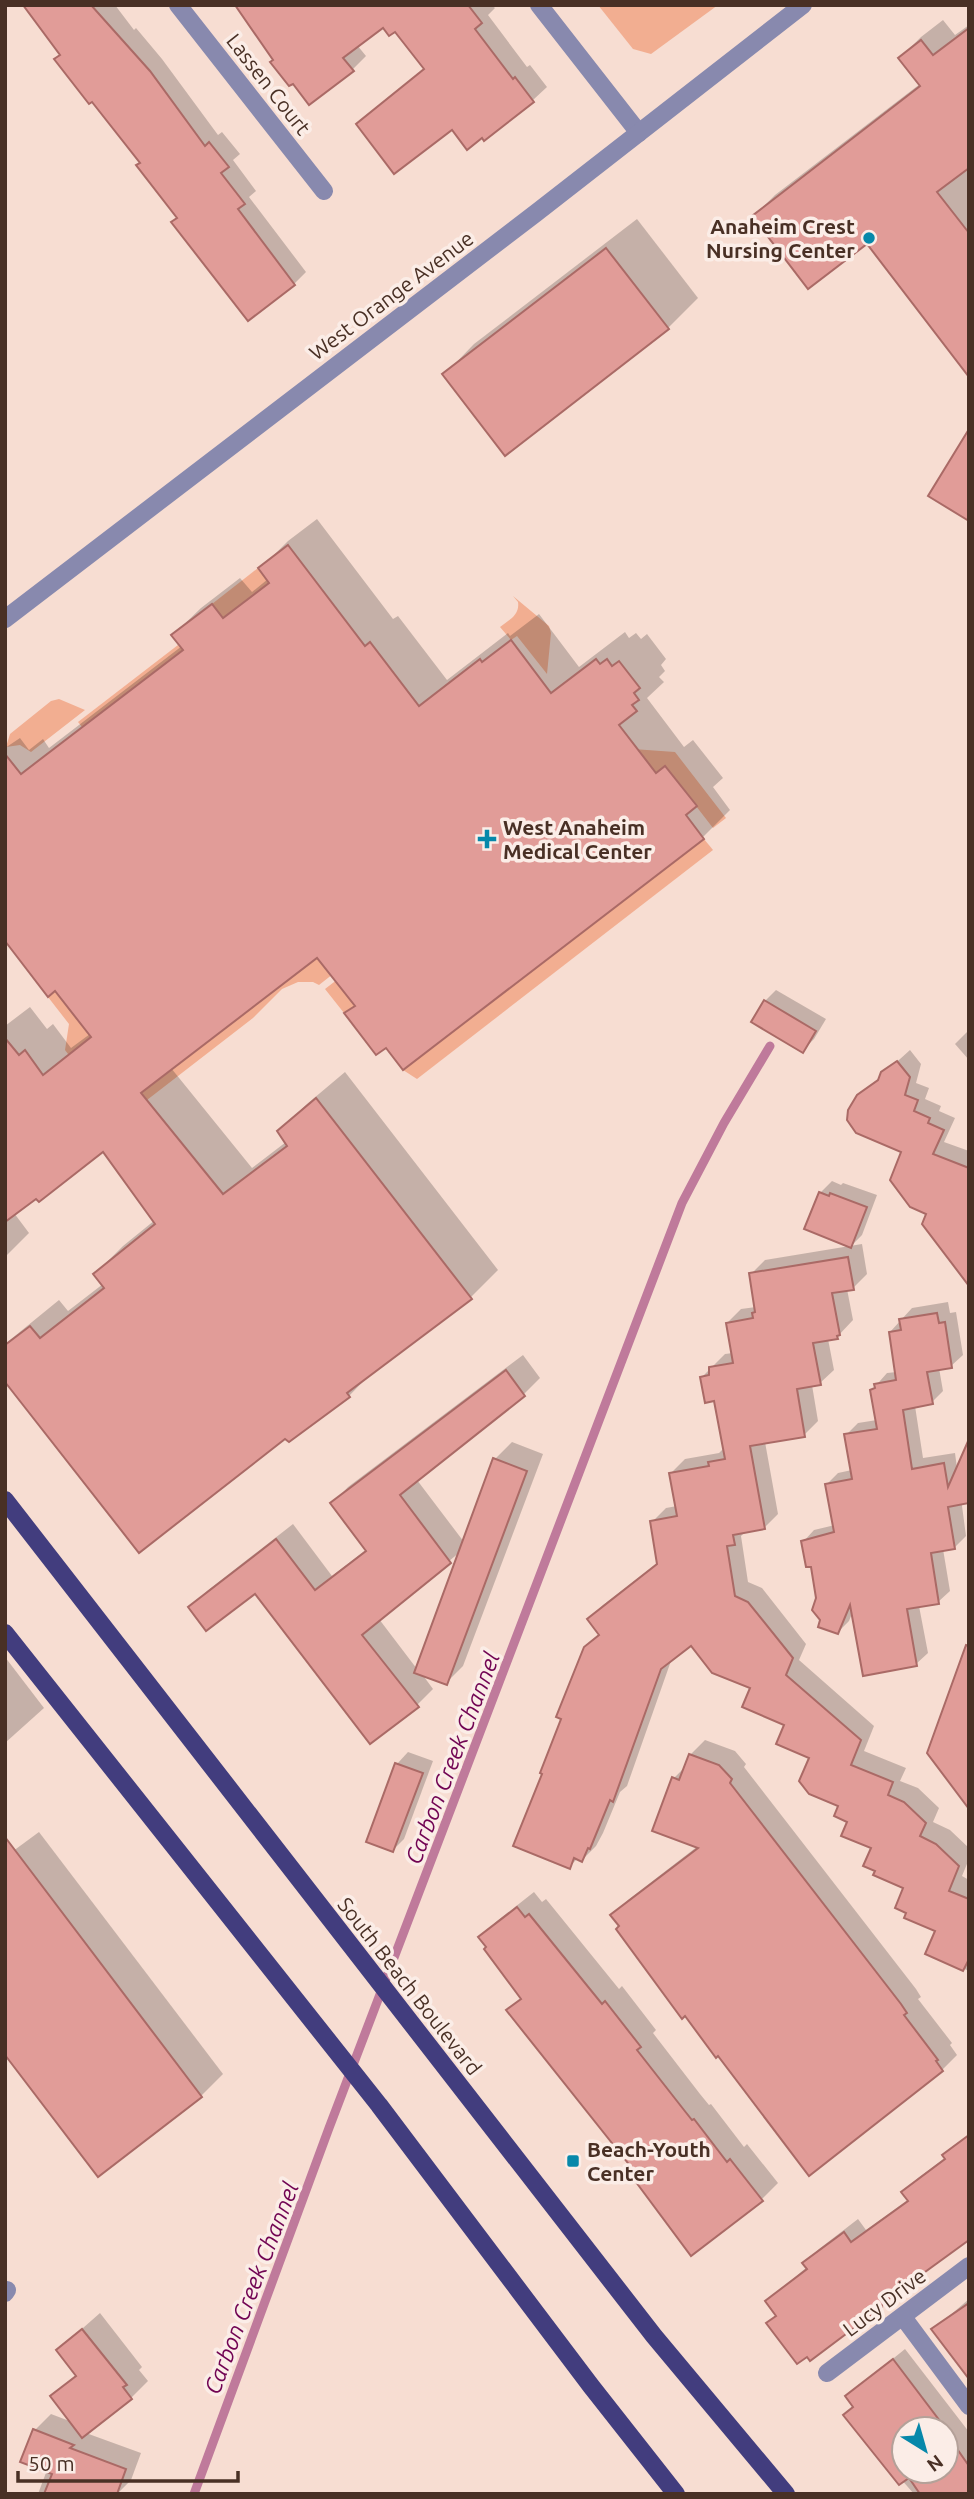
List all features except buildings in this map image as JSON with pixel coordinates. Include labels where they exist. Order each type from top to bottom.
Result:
[{"type":"main road","name":"South Beach Boulevard","points":[[5,1500],[654,2336],[786,2494]]},
{"type":"main road","points":[[5,1633],[379,2105],[676,2494]]},
{"type":"street","name":"Lassen Court","points":[[178,5],[324,191]]},
{"type":"street","points":[[539,5],[639,133]]},
{"type":"street","name":"West Orange Avenue","points":[[5,619],[803,5]]},
{"type":"street","name":"Lucy Drive","points":[[827,2373],[969,2266]]},
{"type":"street","points":[[903,2317],[969,2406]]},
{"type":"shaded area","points":[[598,5],[718,5],[651,54],[633,49]]},
{"type":"shaded area","points":[[258,568],[269,583],[223,618],[212,604]]},
{"type":"shaded area","points":[[513,596],[549,626],[551,633],[547,674],[517,636],[511,640],[500,627],[513,617],[517,610],[518,602]]},
{"type":"shaded area","points":[[178,645],[183,650],[82,727],[78,722]]},
{"type":"shaded area","points":[[59,699],[85,710],[31,752],[20,745],[6,747],[10,734],[51,701]]},
{"type":"shaded area","points":[[605,747],[675,752],[726,818],[713,828],[665,766],[656,773]]},
{"type":"shaded area","points":[[704,839],[713,850],[417,1079],[403,1070]]},
{"type":"shaded area","points":[[427,873],[398,923],[319,985],[313,982],[298,982],[282,989],[253,1018],[125,1117],[117,1112]]},
{"type":"shaded area","points":[[451,892],[338,984],[355,1006],[344,1013],[325,989]]},
{"type":"shaded area","points":[[55,991],[91,1037],[90,1083],[65,1050],[69,1024],[48,997]]},
{"type":"waterway","name":"Carbon Creek Channel","points":[[194,2494],[329,2128],[682,1203],[724,1123],[770,1046]]},
{"type":"place","name":"Anaheim Crest Nursing Center","points":[[869,238]]},
{"type":"place","name":"West Anaheim Medical Center","points":[[487,839]]},
{"type":"place","name":"Beach-Youth Center","points":[[573,2161]]}]
